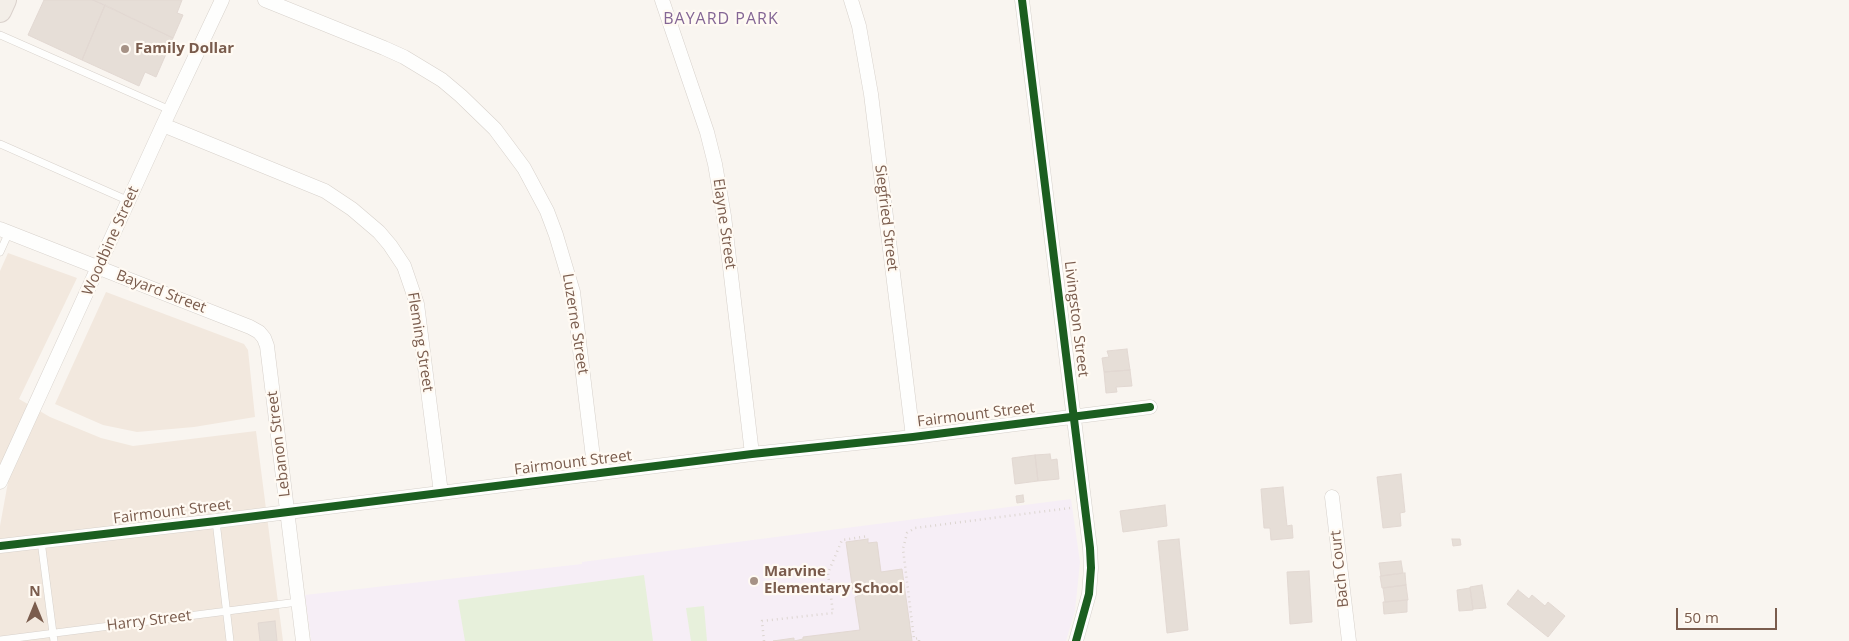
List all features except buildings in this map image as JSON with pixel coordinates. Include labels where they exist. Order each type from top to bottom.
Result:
[{"type":"main road","points":[[0,11],[5,0]]},
{"type":"street","name":"Woodbine Street","points":[[0,482],[222,0]]},
{"type":"street","name":"Luzerne Street","points":[[265,0],[404,57],[442,80],[495,129],[524,168],[547,211],[573,292],[595,474]]},
{"type":"street","name":"Elayne Street","points":[[662,0],[707,132],[715,164],[724,216],[752,454]]},
{"type":"street","name":"Siegfried Street","points":[[851,0],[859,26],[871,94],[913,437]]},
{"type":"street","name":"Livingston Street","points":[[1022,0],[1089,540],[1091,568],[1089,594],[1076,641]]},
{"type":"street","name":"Fleming Street","points":[[163,125],[326,191],[352,209],[390,245],[404,266],[418,304],[441,493]]},
{"type":"street","name":"Bayard Street","points":[[5,230],[250,327],[264,338]]},
{"type":"street","name":"Lebanon Street","points":[[264,338],[267,346],[303,641]]},
{"type":"street","name":"Fairmount Street","points":[[0,546],[1150,407]]},
{"type":"street","name":"Bach Court","points":[[1332,497],[1349,641]]},
{"type":"lane","points":[[0,35],[170,110]]},
{"type":"lane","points":[[0,144],[129,201]]},
{"type":"lane","points":[[0,252],[5,230]]},
{"type":"lane","points":[[216,521],[230,641]]},
{"type":"lane","points":[[41,541],[54,641]]},
{"type":"lane","name":"Harry Street","points":[[0,640],[298,602]]},
{"type":"path","points":[[919,641],[919,638],[914,639],[903,549],[907,533],[915,528],[1070,508]]},
{"type":"path","points":[[764,641],[762,621],[833,612],[827,574],[842,540],[869,536]]},
{"type":"shaded area","points":[[8,253],[77,278],[19,399],[50,417],[101,438],[133,446],[256,431],[283,641],[0,641],[0,526],[8,482],[0,477],[0,271]]},
{"type":"shaded area","points":[[106,292],[244,344],[248,350],[255,417],[194,427],[137,432],[103,425],[55,404]]},
{"type":"shaded area","name":"Marvine Elementary School","points":[[1071,499],[1080,562],[1075,611],[1066,641],[311,641],[305,595],[582,564],[582,562]]},
{"type":"green space","points":[[644,575],[653,641],[465,641],[458,600]]},
{"type":"green space","points":[[704,606],[707,641],[691,641],[686,608]]},
{"type":"cycle path","points":[[1022,0],[1090,548],[1089,594],[1076,641]]},
{"type":"cycle path","points":[[0,546],[1150,407]]},
{"type":"place","name":"Family Dollar","points":[[125,49]]},
{"type":"place","name":"Marvine Elementary School","points":[[754,581]]},
{"type":"district","name":"BAYARD PARK","points":[[721,19]]}]
